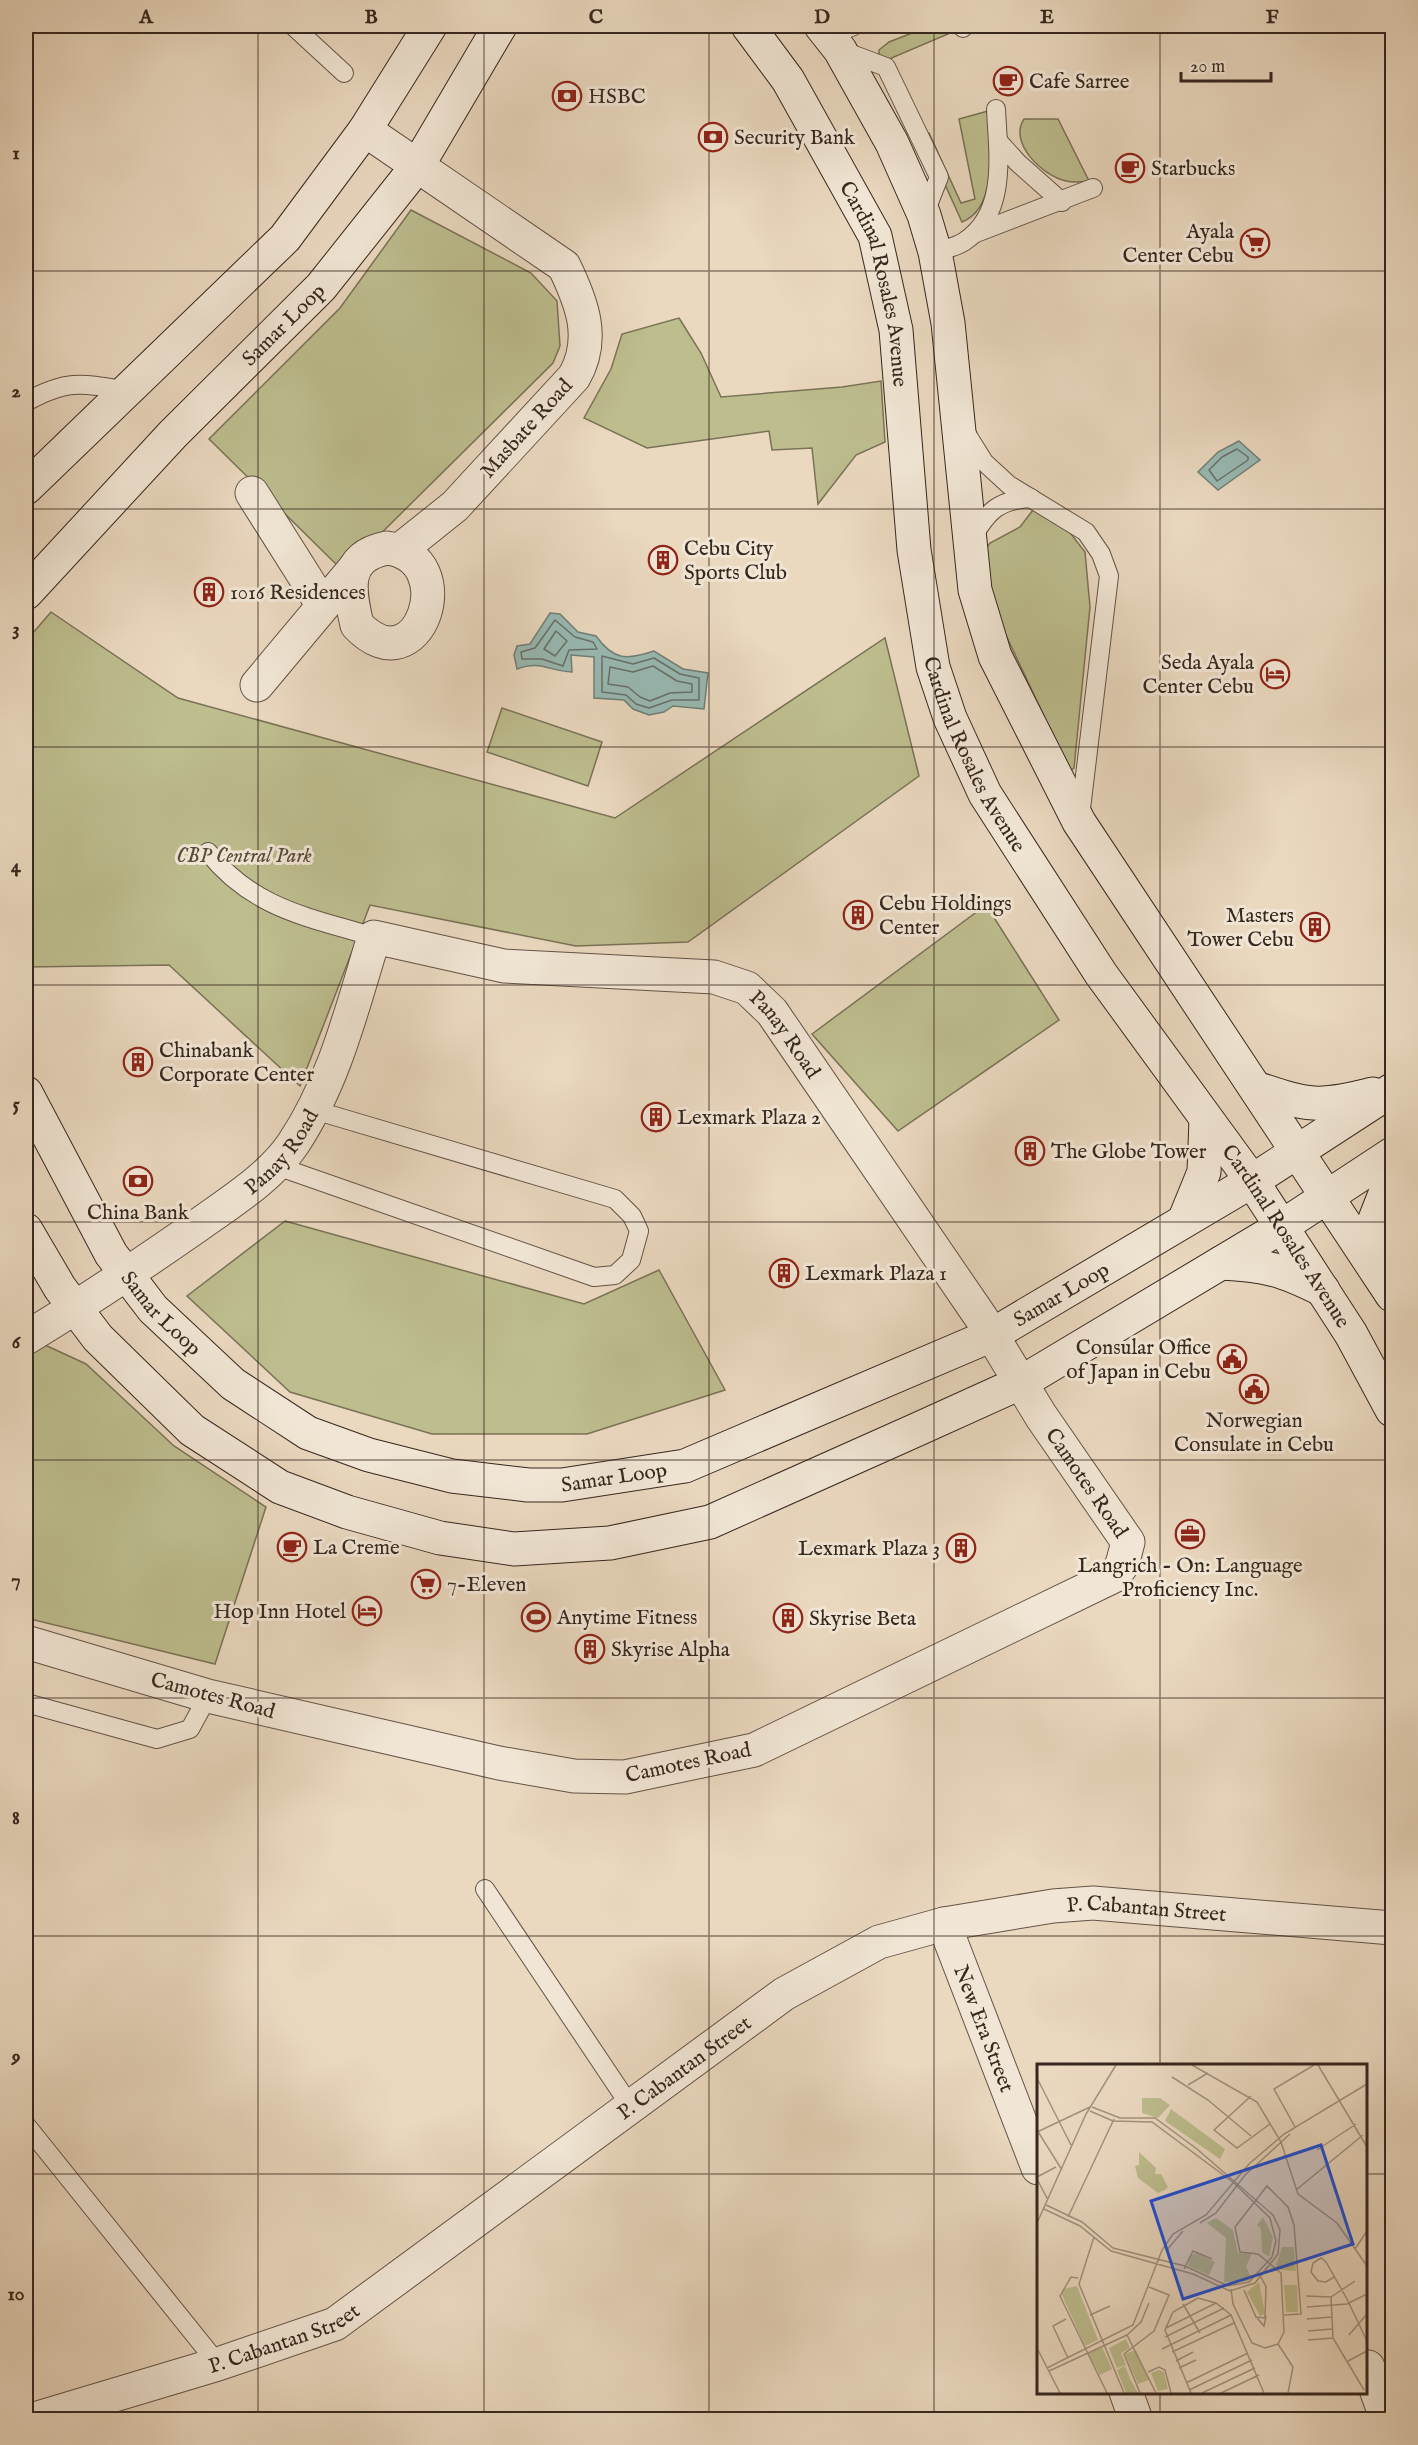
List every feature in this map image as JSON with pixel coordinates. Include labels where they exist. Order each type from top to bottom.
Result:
[{"type":"street","points":[[26,488],[285,237],[365,130],[430,26]]},
{"type":"street","name":"Samar Loop","points":[[26,593],[173,434],[321,287],[418,165],[500,26]]},
{"type":"street","name":"Cardinal Rosales Avenue","points":[[748,26],[788,80],[875,236],[896,330],[914,550],[933,667],[950,718],[985,794],[1101,974],[1252,1180],[1352,1334],[1392,1410]]},
{"type":"street","points":[[836,34],[891,143],[924,215],[935,252],[948,323],[960,423],[969,544],[975,590],[995,656],[1079,822],[1329,1196],[1392,1295]]},
{"type":"street","name":"Masbate Road","points":[[365,130],[564,266],[580,300],[585,331],[582,362],[574,377],[455,506],[400,550]]},
{"type":"street","points":[[252,493],[322,604]]},
{"type":"street","points":[[257,685],[322,604],[363,558],[374,551],[400,550],[412,556],[421,567],[426,579],[428,610],[420,628],[404,640],[391,643],[378,641],[357,625],[350,582],[354,569]]},
{"type":"street","name":"Panay Road","points":[[26,1338],[74,1310],[229,1203],[274,1165],[292,1146],[314,1110],[331,1073],[374,937],[504,966],[714,977],[747,988],[772,1012],[992,1335]]},
{"type":"street","points":[[1256,1088],[1307,1104],[1339,1103],[1392,1089]]},
{"type":"street","name":"Samar Loop","points":[[26,1093],[111,1254],[125,1276],[153,1309],[233,1384],[308,1433],[369,1455],[452,1476],[528,1485],[562,1485],[685,1466],[992,1335],[1298,1152],[1392,1089]]},
{"type":"street","points":[[1184,1221],[1204,1172],[1206,1119]]},
{"type":"street","points":[[26,1230],[74,1310],[104,1345],[192,1430],[280,1486],[347,1512],[440,1538],[514,1549],[610,1544],[710,1522],[1022,1382],[1281,1227],[1392,1154]]},
{"type":"street","points":[[1371,1262],[1372,1227],[1392,1176]]},
{"type":"street","points":[[1221,1263],[1261,1265],[1296,1276],[1323,1290]]},
{"type":"street","name":"Camotes Road","points":[[26,1642],[208,1696],[499,1763],[574,1776],[625,1777],[754,1750],[1114,1575],[1122,1565],[1128,1542],[1041,1416],[992,1335]]},
{"type":"street","name":"P. Cabantan Street","points":[[32,2420],[218,2364],[335,2324],[784,1994],[879,1942],[944,1924],[1053,1906],[1093,1903],[1392,1928]]},
{"type":"street","name":"New Era Street","points":[[944,1924],[1037,2165]]},
{"type":"street","points":[[1368,2367],[1387,2420]]},
{"type":"street","points":[[1126,2394],[1136,2420]]},
{"type":"lane","points":[[293,26],[344,73]]},
{"type":"lane","points":[[976,233],[995,197],[999,170],[996,110]]},
{"type":"lane","points":[[998,141],[1018,163],[1062,201]]},
{"type":"lane","points":[[935,252],[963,243],[976,233],[1093,188]]},
{"type":"lane","points":[[26,402],[59,385],[91,385],[127,391]]},
{"type":"lane","points":[[960,423],[984,462],[1009,485],[1086,532],[1101,554],[1109,576],[1079,822]]},
{"type":"lane","points":[[969,544],[984,518],[998,506],[1012,500],[1031,498]]},
{"type":"lane","name":"Panay Road","points":[[208,852],[248,891],[272,905],[374,937]]},
{"type":"lane","points":[[274,1165],[594,1277],[615,1275],[631,1260],[639,1231],[632,1216],[615,1199],[314,1110]]},
{"type":"lane","points":[[26,1703],[157,1739],[190,1729],[208,1696]]},
{"type":"lane","points":[[485,1889],[631,2107]]},
{"type":"lane","points":[[26,2126],[218,2364]]},
{"type":"green space","points":[[930,26],[941,26],[948,34],[887,60],[879,56],[879,50],[889,42]]},
{"type":"green space","points":[[988,111],[990,173],[987,189],[982,203],[974,214],[962,222],[923,136],[929,133],[961,203],[975,199],[959,119]]},
{"type":"green space","points":[[1024,119],[1058,119],[1089,181],[1066,181],[1047,173],[1038,166],[1024,148],[1021,138],[1020,128]]},
{"type":"green space","points":[[411,210],[531,273],[557,301],[560,346],[553,363],[343,571],[209,439],[340,308]]},
{"type":"green space","points":[[679,318],[701,353],[721,397],[842,387],[881,381],[885,442],[856,455],[818,504],[812,448],[772,450],[769,431],[647,448],[584,418],[611,369],[622,334]]},
{"type":"green space","points":[[1033,510],[1064,525],[1085,552],[1090,607],[1074,768],[1070,771],[1004,631],[991,593],[984,552],[990,543],[1020,527]]},
{"type":"green space","name":"CBP Central Park","points":[[51,612],[178,698],[615,818],[885,638],[919,776],[688,942],[576,946],[370,905],[300,1086],[169,965],[26,967],[26,641]]},
{"type":"green space","points":[[502,708],[602,742],[588,786],[487,752]]},
{"type":"green space","points":[[986,905],[1059,1020],[898,1131],[812,1034]]},
{"type":"green space","points":[[285,1221],[584,1304],[659,1270],[725,1390],[587,1434],[432,1434],[290,1392],[187,1296]]},
{"type":"green space","points":[[45,1345],[86,1364],[174,1446],[266,1507],[215,1664],[26,1618],[26,1357]]},
{"type":"water","points":[[1239,441],[1260,460],[1218,490],[1198,472],[1218,452]]},
{"type":"water","points":[[550,613],[560,614],[578,632],[596,636],[615,654],[629,657],[654,651],[683,669],[708,673],[704,709],[673,706],[664,712],[649,715],[633,709],[624,700],[594,698],[594,657],[571,655],[572,672],[538,666],[517,669],[514,655],[517,646],[530,644]]},
{"type":"place","name":"Cafe Sarree","points":[[1008,81]]},
{"type":"place","name":"HSBC","points":[[567,96]]},
{"type":"place","name":"Security Bank","points":[[713,137]]},
{"type":"place","name":"Starbucks","points":[[1130,168]]},
{"type":"place","name":"Ayala Center Cebu","points":[[1255,243]]},
{"type":"place","name":"Cebu City Sports Club","points":[[663,560]]},
{"type":"place","name":"1016 Residences","points":[[209,592]]},
{"type":"place","name":"Seda Ayala Center Cebu","points":[[1275,674]]},
{"type":"place","name":"Cebu Holdings Center","points":[[858,915]]},
{"type":"place","name":"Masters Tower Cebu","points":[[1315,927]]},
{"type":"place","name":"Chinabank Corporate Center","points":[[138,1062]]},
{"type":"place","name":"Lexmark Plaza 2","points":[[656,1117]]},
{"type":"place","name":"The Globe Tower","points":[[1030,1151]]},
{"type":"place","name":"China Bank","points":[[138,1181]]},
{"type":"place","name":"Lexmark Plaza 1","points":[[784,1273]]},
{"type":"place","name":"Consular Office of Japan in Cebu","points":[[1232,1359]]},
{"type":"place","name":"Norwegian Consulate in Cebu","points":[[1254,1389]]},
{"type":"place","name":"Langrich - On: Language Proficiency Inc.","points":[[1190,1534]]},
{"type":"place","name":"La Creme","points":[[292,1547]]},
{"type":"place","name":"Lexmark Plaza 3","points":[[961,1548]]},
{"type":"place","name":"7-Eleven","points":[[426,1584]]},
{"type":"place","name":"Hop Inn Hotel","points":[[367,1611]]},
{"type":"place","name":"Anytime Fitness","points":[[536,1617]]},
{"type":"place","name":"Skyrise Beta","points":[[788,1618]]},
{"type":"place","name":"Skyrise Alpha","points":[[590,1649]]}]
